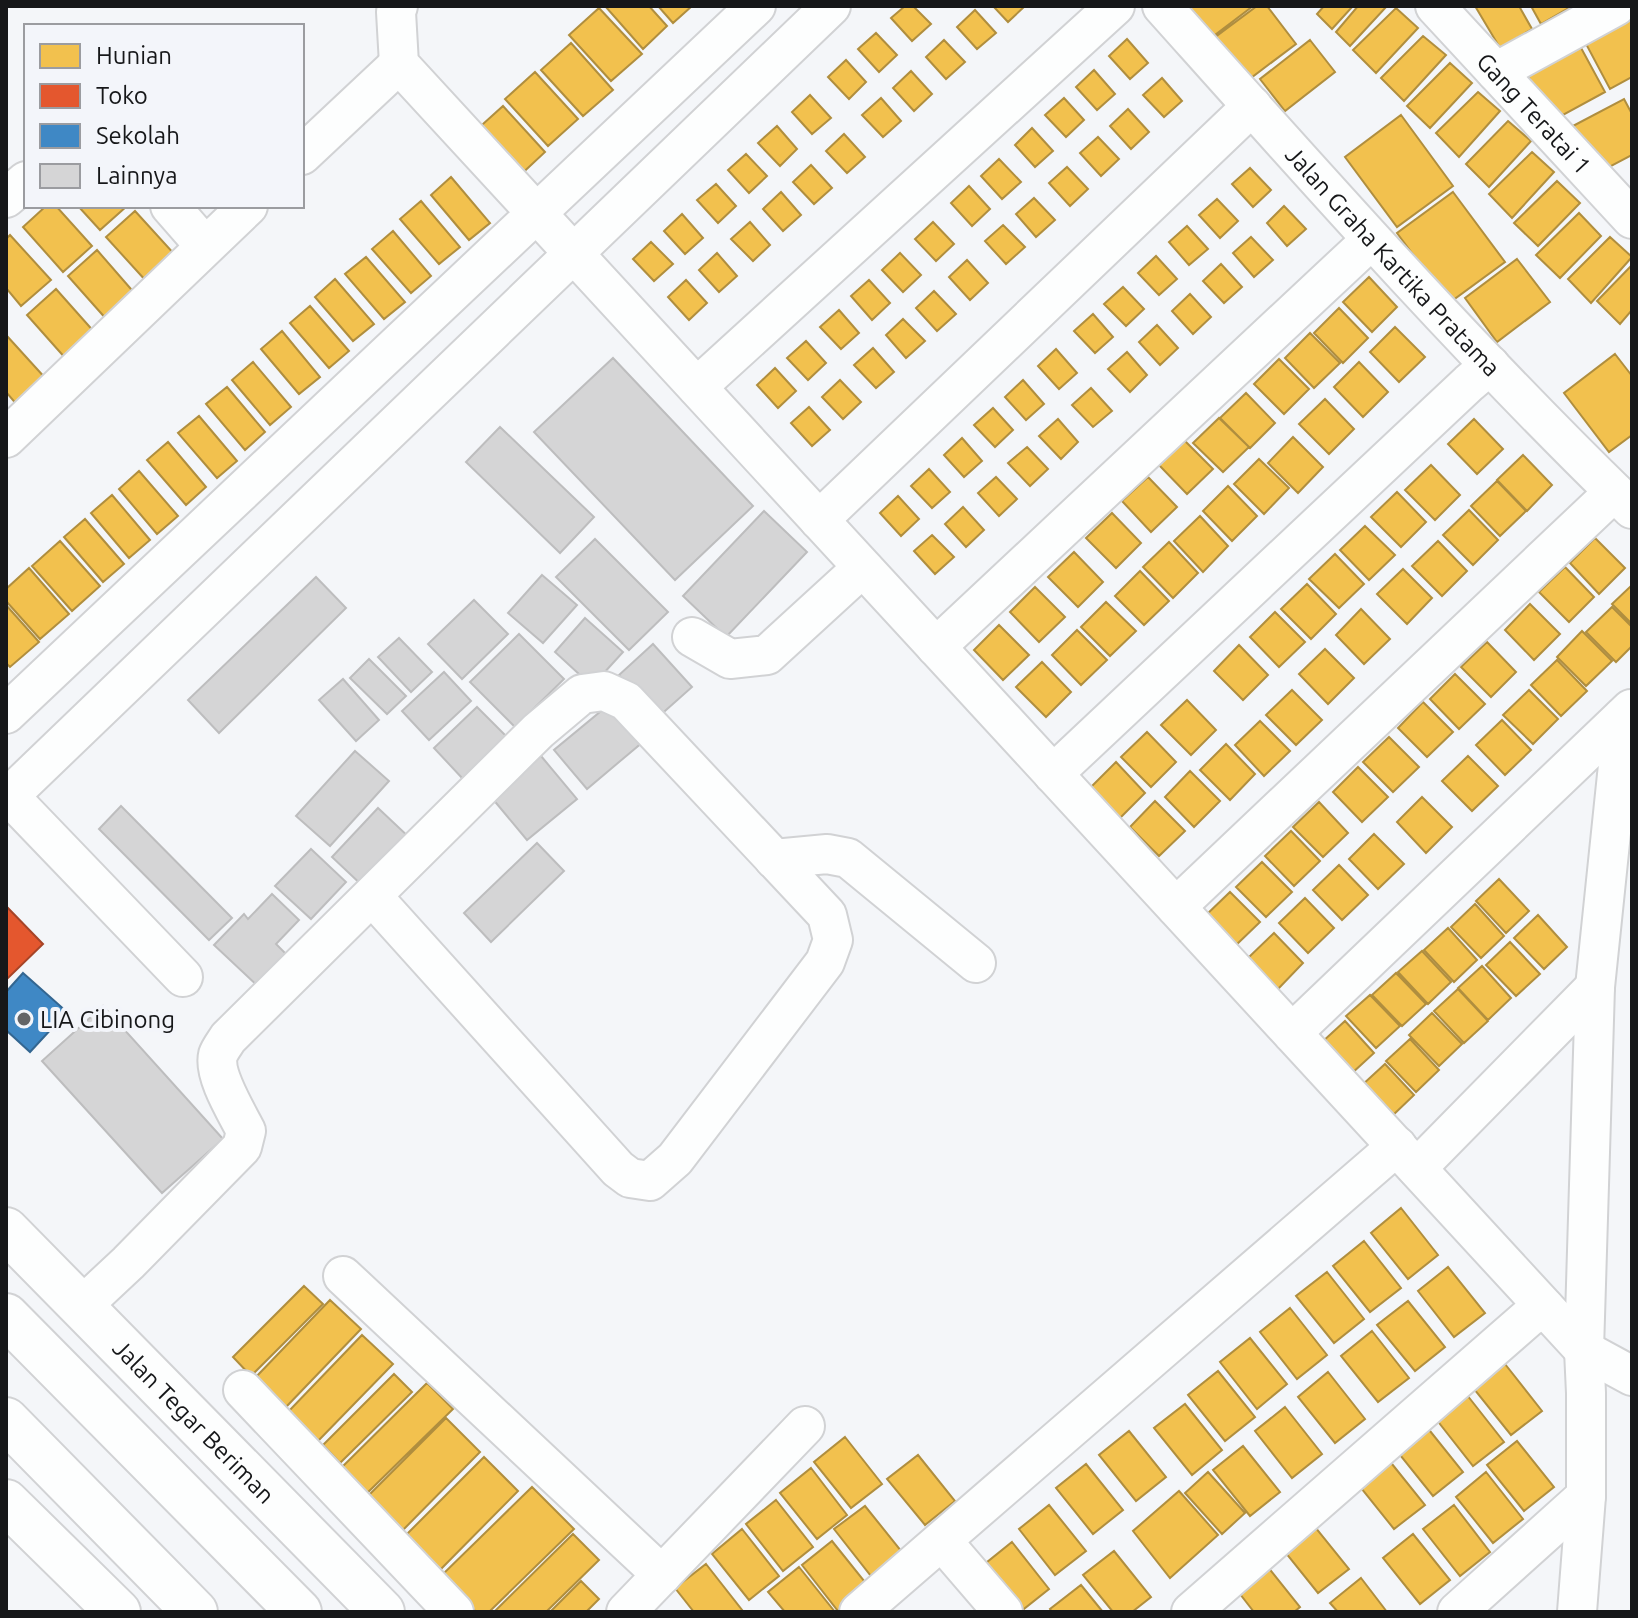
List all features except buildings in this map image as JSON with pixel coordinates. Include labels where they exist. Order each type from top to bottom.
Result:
[{"type":"main road","name":"Jalan Tegar Beriman","points":[[6,1230],[382,1612]]},
{"type":"main road","points":[[6,1316],[299,1612]]},
{"type":"main road","points":[[148,1460],[191,1417]]},
{"type":"main road","points":[[6,1420],[195,1612]]},
{"type":"main road","points":[[6,1502],[118,1612]]},
{"type":"main road","points":[[52,1547],[91,1508]]},
{"type":"street","points":[[398,6],[399,64],[1584,1350],[1632,1376]]},
{"type":"street","points":[[6,714],[756,6]]},
{"type":"street","points":[[183,977],[7,798],[831,6]]},
{"type":"street","points":[[697,387],[1115,6]]},
{"type":"street","name":"Jalan Graha Kartika Pratama","points":[[1162,6],[1371,240],[1623,500]]},
{"type":"street","name":"Gang Teratai 1","points":[[1435,6],[1496,72],[1618,181],[1632,219]]},
{"type":"street","points":[[1496,72],[1616,6]]},
{"type":"street","points":[[304,153],[399,64]]},
{"type":"street","points":[[819,520],[1252,106]]},
{"type":"street","points":[[6,198],[24,183]]},
{"type":"street","points":[[172,208],[205,246]]},
{"type":"street","points":[[6,438],[246,208]]},
{"type":"street","points":[[936,647],[1371,240]]},
{"type":"street","points":[[1053,774],[1490,365]]},
{"type":"street","points":[[1176,907],[1623,500]]},
{"type":"street","points":[[692,637],[730,659],[767,655],[850,579],[865,570]]},
{"type":"street","points":[[81,1307],[242,1147],[246,1131],[229,1099],[217,1066],[218,1053],[228,1038],[538,731],[582,694],[604,691],[626,701],[827,915],[833,940],[825,962],[675,1159],[650,1181],[630,1178],[618,1169],[372,896]]},
{"type":"street","points":[[1292,1033],[1627,712]]},
{"type":"street","points":[[1577,1612],[1586,1496],[1584,1350],[1595,987],[1627,712]]},
{"type":"street","points":[[774,859],[827,854],[848,858],[976,963]]},
{"type":"street","points":[[859,1612],[1407,1157],[1595,987]]},
{"type":"street","points":[[343,1276],[662,1575]]},
{"type":"street","points":[[1191,1612],[1529,1317],[1545,1308]]},
{"type":"street","points":[[243,1390],[454,1612]]},
{"type":"street","points":[[626,1612],[805,1426]]},
{"type":"street","points":[[1457,1612],[1586,1496]]},
{"type":"street","points":[[314,1543],[348,1501]]},
{"type":"street","points":[[942,1541],[1003,1612]]},
{"type":"place","name":"LIA Cibinong","points":[[24,1019]]}]
